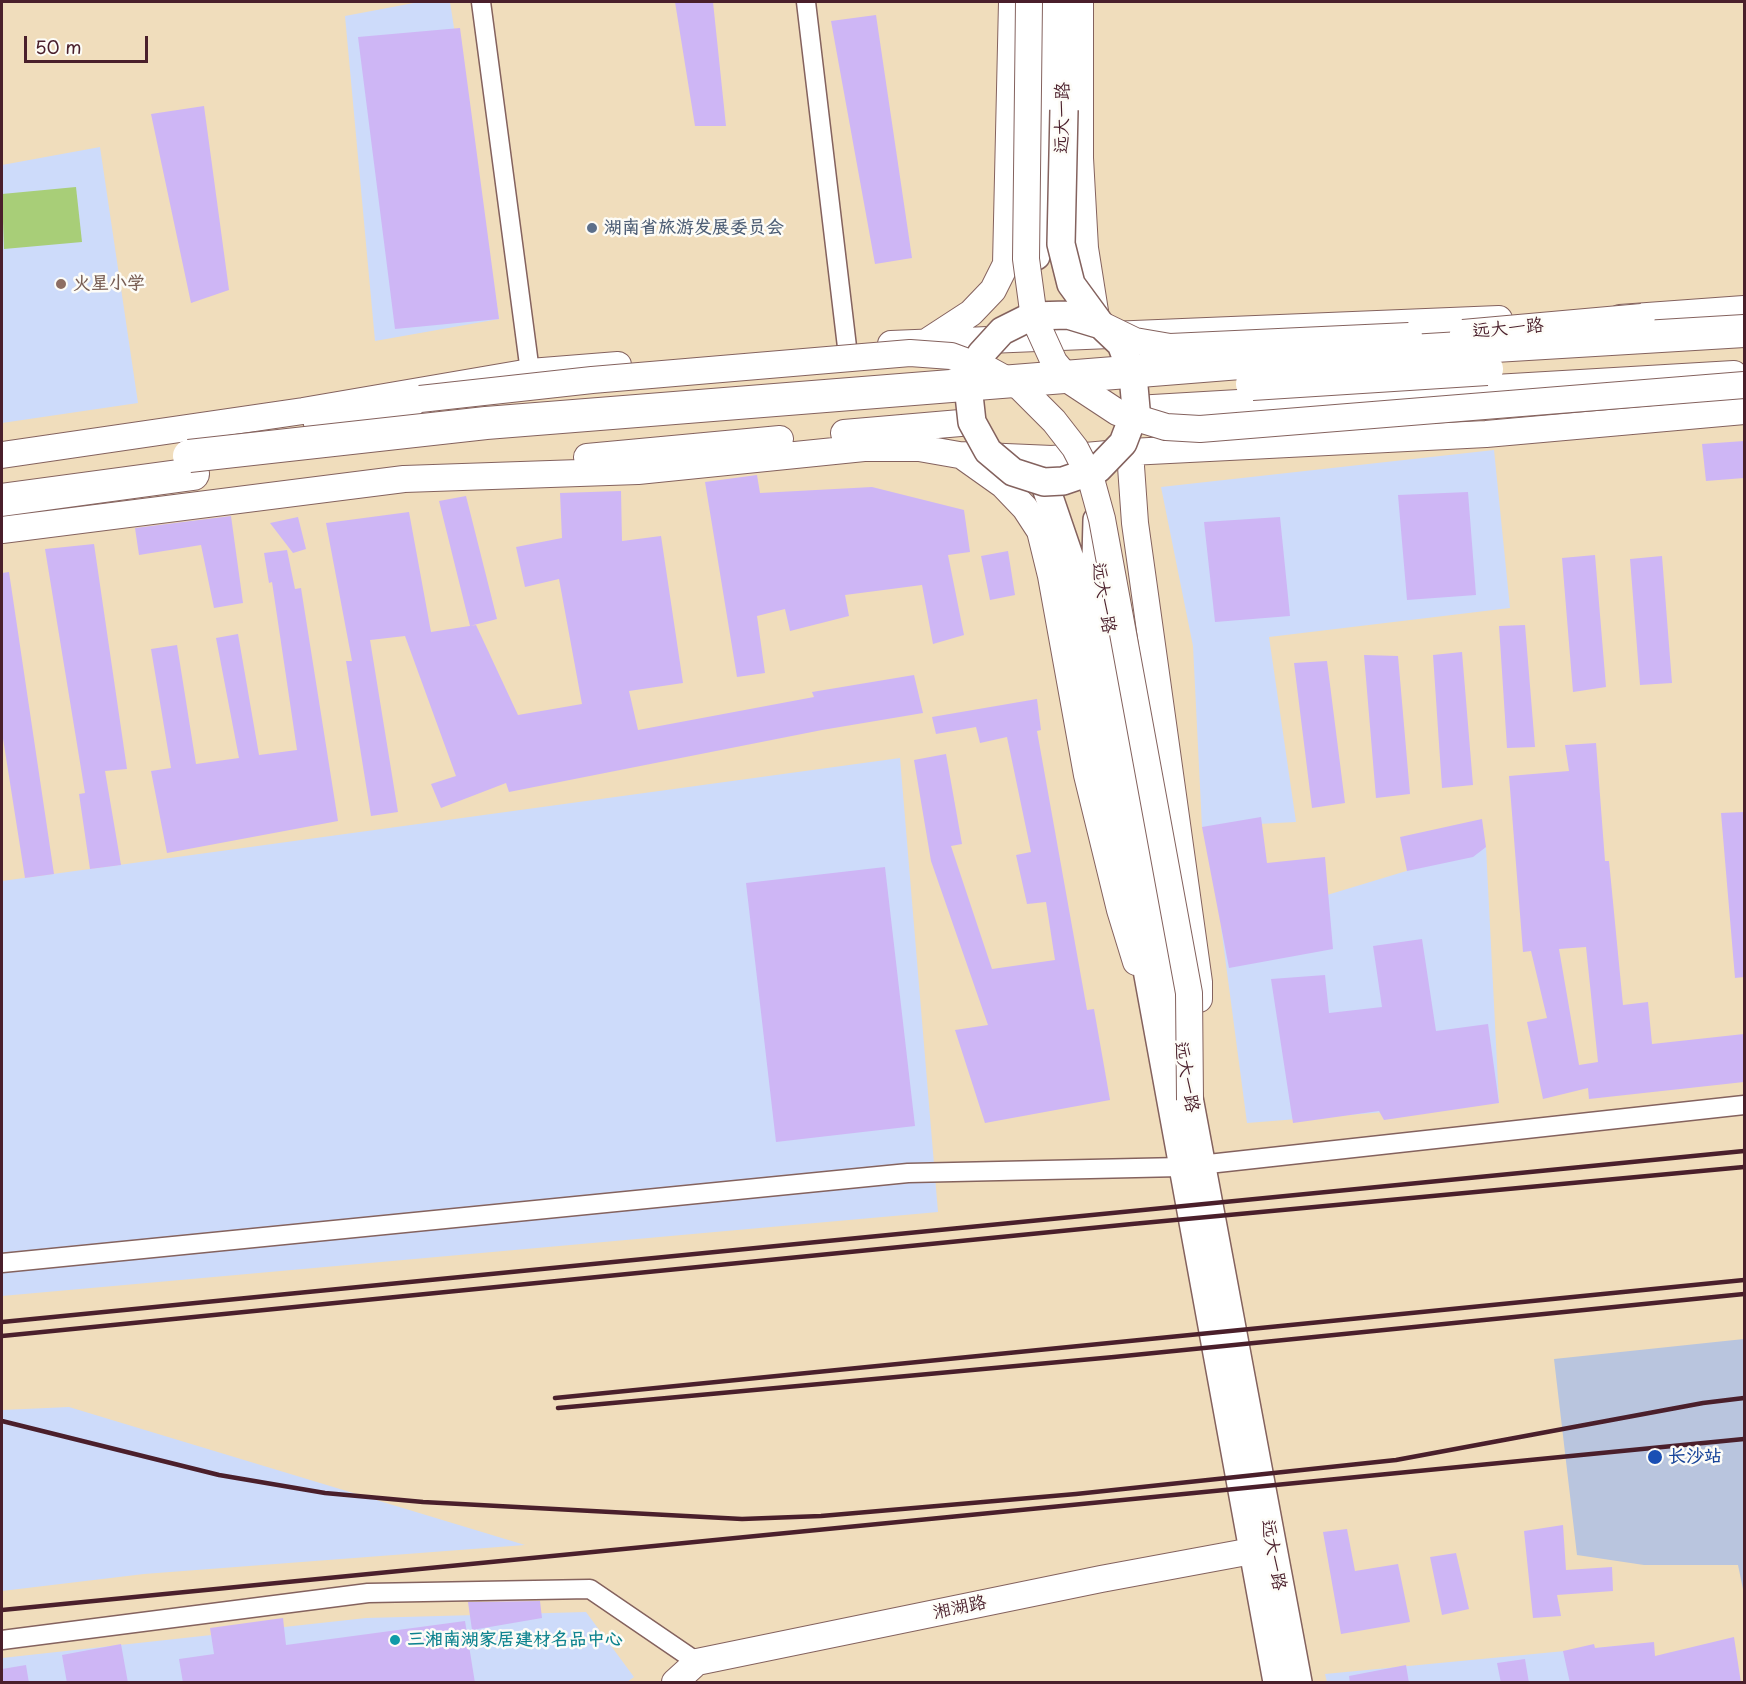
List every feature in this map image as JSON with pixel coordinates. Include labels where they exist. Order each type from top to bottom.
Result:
[{"type":"highway","points":[[2,481],[189,456],[486,423],[1328,356],[1744,331]]},
{"type":"highway","points":[[2,500],[193,474],[501,440],[961,404],[1744,352]]},
{"type":"main road","points":[[928,341],[971,313],[993,290],[1006,264],[1012,2]]},
{"type":"main road","points":[[1029,2],[1026,259],[1032,308],[1042,339],[1054,362],[1070,381],[1117,412],[1166,428],[1200,429],[1744,385]]},
{"type":"main road","name":"远大一路","points":[[1044,2],[1061,244],[1071,284],[1100,330],[1135,341],[1170,347],[1473,332],[1744,309]]},
{"type":"main road","name":"远大一路","points":[[1016,322],[1029,292],[1036,264],[1065,2]]},
{"type":"main road","points":[[1080,2],[1085,248],[1100,330]]},
{"type":"main road","points":[[1050,314],[1068,315],[1100,330],[1121,344],[1133,375],[1136,409],[1123,443],[1098,469],[1063,481],[1044,482],[1013,472],[988,451],[972,422],[969,395],[974,368],[991,341],[1016,322],[1050,314]]},
{"type":"main road","points":[[2,455],[246,420],[530,372],[1100,330]]},
{"type":"main road","points":[[303,411],[592,380],[910,353],[951,356],[989,370],[1020,387],[1054,421],[1076,448],[1091,479],[1102,519],[1189,993],[1190,1100]]},
{"type":"main road","points":[[246,420],[300,425],[974,368]]},
{"type":"main road","points":[[1136,409],[1744,373]]},
{"type":"main road","points":[[525,468],[638,471],[864,448],[919,447],[959,454],[1052,459],[1130,452],[1486,434],[1744,411]]},
{"type":"main road","points":[[2,530],[404,479],[972,422]]},
{"type":"main road","points":[[1130,452],[1135,524],[1199,982],[1194,1161]]},
{"type":"main road","points":[[959,454],[1003,484],[1025,508],[1040,531],[1051,576],[1087,775],[1120,910],[1156,1027]]},
{"type":"main road","name":"远大一路","points":[[1098,469],[1096,558],[1190,1100],[1194,1161],[1252,1551],[1277,1683]]},
{"type":"main road","name":"远大一路","points":[[1044,482],[1074,570],[1156,1027],[1194,1161],[1298,1683]]},
{"type":"main road","name":"湘湖路","points":[[697,1662],[1101,1579],[1252,1551]]},
{"type":"main road","points":[[675,1683],[697,1662]]},
{"type":"street","points":[[481,2],[530,372]]},
{"type":"street","points":[[806,2],[847,347]]},
{"type":"street","points":[[2,1263],[908,1173],[1194,1161],[1744,1105]]},
{"type":"street","points":[[2,1640],[368,1593],[590,1589],[697,1662]]},
{"type":"shaded area","points":[[419,2],[450,2],[499,319],[375,341],[345,16]]},
{"type":"shaded area","name":"火星小学","points":[[100,147],[138,403],[2,423],[2,165]]},
{"type":"shaded area","points":[[1494,450],[1510,608],[1269,637],[1296,822],[1202,827],[1193,646],[1161,487]]},
{"type":"shaded area","points":[[900,758],[938,1212],[2,1296],[2,881]]},
{"type":"shaded area","points":[[1486,847],[1499,1103],[1247,1123],[1221,927]]},
{"type":"shaded area","name":"长沙站","points":[[1744,1339],[1744,1594],[1738,1565],[1644,1565],[1577,1555],[1554,1359]]},
{"type":"shaded area","points":[[69,1407],[525,1545],[144,1574],[2,1591],[2,1410]]},
{"type":"shaded area","points":[[586,1612],[634,1677],[627,1682],[2,1682],[2,1658],[366,1618]]},
{"type":"shaded area","points":[[1617,1646],[1621,1682],[1327,1682],[1325,1674]]},
{"type":"green space","points":[[76,187],[82,242],[4,249],[2,194]]},
{"type":"building","points":[[675,2],[713,2],[726,126],[695,126]]},
{"type":"building","points":[[876,15],[912,258],[875,264],[831,21]]},
{"type":"building","points":[[460,28],[499,319],[395,329],[358,37]]},
{"type":"building","points":[[204,106],[229,290],[191,303],[151,114]]},
{"type":"building","points":[[1744,441],[1744,478],[1706,481],[1702,444]]},
{"type":"building","points":[[757,475],[760,493],[872,487],[964,510],[970,552],[948,555],[964,635],[933,644],[922,585],[845,595],[849,616],[790,631],[785,609],[757,616],[765,673],[737,677],[705,482]]},
{"type":"building","points":[[621,491],[622,541],[661,536],[683,683],[629,691],[638,730],[814,697],[812,692],[914,675],[923,713],[822,730],[509,792],[506,783],[441,808],[431,784],[456,776],[405,636],[370,640],[398,812],[371,816],[346,661],[352,661],[326,523],[409,512],[431,632],[476,625],[518,715],[582,704],[559,579],[525,587],[516,547],[562,538],[560,493]]},
{"type":"building","points":[[1468,492],[1476,595],[1407,600],[1398,495]]},
{"type":"building","points":[[466,496],[497,619],[470,626],[439,501]]},
{"type":"building","points":[[231,516],[243,603],[214,608],[201,545],[139,555],[135,528]]},
{"type":"building","points":[[298,517],[306,549],[293,553],[270,523]]},
{"type":"building","points":[[1280,517],[1290,616],[1215,622],[1204,522]]},
{"type":"building","points":[[94,544],[127,769],[105,771],[121,865],[90,869],[79,794],[85,793],[45,549]]},
{"type":"building","points":[[287,550],[295,589],[301,588],[338,821],[167,853],[151,771],[171,768],[151,649],[177,645],[196,764],[239,758],[216,638],[238,634],[259,755],[297,750],[272,582],[269,583],[264,553]]},
{"type":"building","points":[[1008,551],[1015,595],[990,600],[981,556]]},
{"type":"building","points":[[1595,555],[1606,687],[1573,692],[1562,558]]},
{"type":"building","points":[[1662,556],[1672,683],[1640,685],[1630,559]]},
{"type":"building","points":[[9,572],[54,874],[25,878],[2,732],[2,573]]},
{"type":"building","points":[[1525,625],[1535,747],[1507,748],[1499,626]]},
{"type":"building","points":[[1462,652],[1473,785],[1442,788],[1433,655]]},
{"type":"building","points":[[1364,655],[1398,656],[1410,794],[1376,798]]},
{"type":"building","points":[[1327,661],[1345,803],[1312,808],[1294,663]]},
{"type":"building","points":[[1037,699],[1041,730],[1037,731],[1087,1010],[1094,1009],[1110,1100],[985,1123],[955,1030],[988,1025],[931,861],[914,760],[946,754],[962,844],[951,846],[992,969],[1055,960],[1046,902],[1027,904],[1016,855],[1031,852],[1007,737],[980,743],[976,727],[936,734],[932,717]]},
{"type":"building","points":[[1596,743],[1605,861],[1609,861],[1623,1005],[1648,1002],[1652,1044],[1744,1034],[1744,1082],[1589,1099],[1588,1088],[1543,1099],[1527,1022],[1547,1018],[1531,951],[1523,952],[1509,776],[1569,771],[1565,745]],"holes":[[[1586,947],[1598,1062],[1579,1065],[1559,949]]]},
{"type":"building","points":[[1744,812],[1744,977],[1735,978],[1721,813]]},
{"type":"building","points":[[1261,817],[1267,863],[1325,857],[1333,949],[1229,968],[1202,827]]},
{"type":"building","points":[[1482,819],[1486,847],[1473,857],[1407,871],[1400,837]]},
{"type":"building","points":[[885,867],[915,1126],[776,1142],[746,883]]},
{"type":"building","points":[[1422,939],[1436,1031],[1488,1024],[1499,1103],[1384,1120],[1379,1111],[1293,1123],[1271,979],[1325,975],[1329,1013],[1382,1007],[1373,946]]},
{"type":"building","points":[[1563,1525],[1566,1570],[1612,1567],[1613,1591],[1557,1595],[1561,1616],[1533,1618],[1524,1531]]},
{"type":"building","points":[[1347,1529],[1355,1571],[1398,1564],[1410,1622],[1341,1634],[1323,1532]]},
{"type":"building","points":[[1456,1553],[1469,1609],[1442,1615],[1430,1557]]},
{"type":"building","points":[[540,1601],[542,1618],[472,1630],[468,1602]]},
{"type":"building","name":"三湘南湖家居建材名品中心","points":[[283,1618],[286,1645],[465,1621],[475,1683],[183,1683],[179,1659],[214,1654],[210,1628]]},
{"type":"building","points":[[1734,1637],[1741,1683],[1570,1683],[1563,1651],[1594,1644],[1595,1648],[1654,1642],[1655,1656]]},
{"type":"building","points":[[121,1644],[128,1683],[67,1683],[62,1655]]},
{"type":"building","points":[[1525,1659],[1529,1683],[1501,1683],[1497,1663]]},
{"type":"building","points":[[26,1665],[29,1683],[2,1683],[2,1669]]},
{"type":"building","points":[[1406,1665],[1409,1683],[1350,1683],[1349,1676]]},
{"type":"railway","points":[[2,1322],[1744,1151]]},
{"type":"railway","points":[[2,1336],[1132,1224],[1744,1167]]},
{"type":"railway","points":[[555,1398],[1744,1280]]},
{"type":"railway","points":[[558,1408],[1114,1357],[1744,1294]]},
{"type":"railway","points":[[2,1421],[219,1475],[325,1493],[423,1502],[742,1519],[821,1516],[1076,1494],[1396,1460],[1703,1403],[1744,1398]]},
{"type":"railway","points":[[2,1610],[1744,1439]]},
{"type":"place","name":"湖南省旅游发展委员会","points":[[592,228]]},
{"type":"place","name":"火星小学","points":[[61,284]]},
{"type":"place","name":"长沙站","points":[[1655,1457]]},
{"type":"place","name":"三湘南湖家居建材名品中心","points":[[395,1640]]}]
